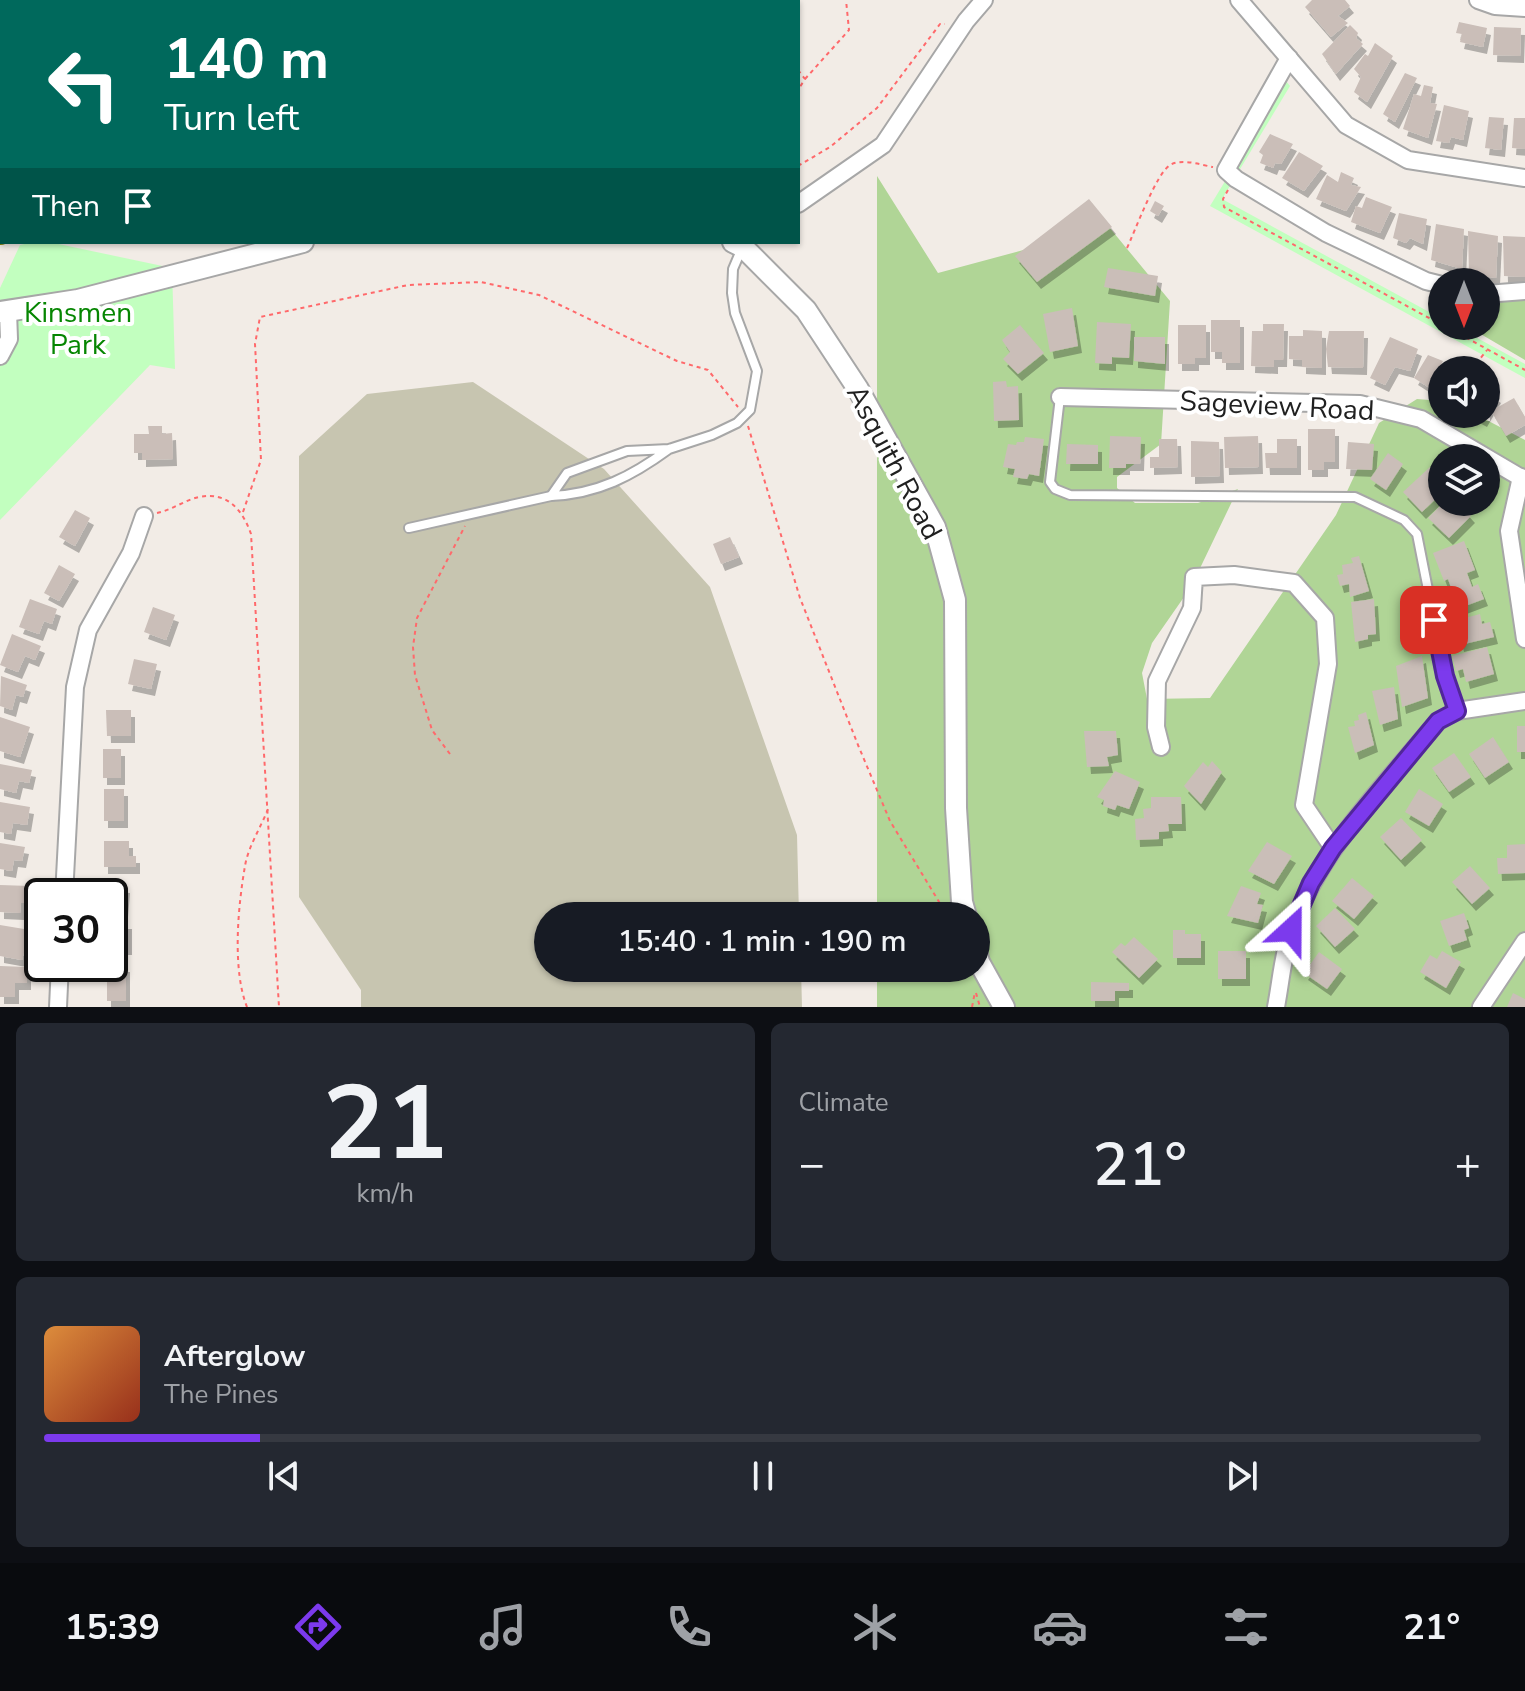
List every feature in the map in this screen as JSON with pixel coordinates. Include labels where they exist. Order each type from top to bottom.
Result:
[{"type":"street","points":[[800,203],[883,145],[966,21],[984,0]]},
{"type":"street","points":[[1239,0],[1346,125],[1408,160],[1525,178]]},
{"type":"street","points":[[1478,0],[1495,6],[1525,8]]},
{"type":"street","points":[[1289,58],[1231,174],[1326,233],[1428,282]]},
{"type":"street","points":[[0,356],[9,339],[4,312],[78,300],[295,244]]},
{"type":"street","name":"Asquith Road","points":[[742,244],[806,310],[858,389],[935,527],[955,600],[956,808],[962,902]]},
{"type":"street","points":[[1500,293],[1525,291]]},
{"type":"street","name":"Sageview Road","points":[[1060,397],[1360,404],[1421,419],[1523,479]]},
{"type":"street","points":[[1523,479],[1509,531],[1525,639]]},
{"type":"street","points":[[65,878],[75,687],[88,630],[131,553],[144,516]]},
{"type":"street","points":[[1161,747],[1156,727],[1157,681],[1192,608],[1194,577],[1234,575],[1294,583],[1325,618],[1328,664],[1304,805],[1333,848]]},
{"type":"street","points":[[1276,1007],[1291,930],[1311,883],[1333,848],[1438,721],[1457,711],[1525,701]]},
{"type":"street","points":[[1481,1007],[1525,941]]},
{"type":"street","points":[[58,1007],[59,982]]},
{"type":"street","points":[[990,982],[1004,1007]]},
{"type":"lane","points":[[551,496],[567,473],[627,451],[669,449],[712,435],[737,423],[750,410],[757,371],[735,313],[732,293],[733,269],[742,244]]},
{"type":"lane","points":[[1060,397],[1050,482],[1055,489],[1070,495],[1355,497],[1404,520],[1417,534],[1445,676],[1457,711]]},
{"type":"lane","points":[[409,528],[551,496],[579,495],[641,470],[669,449]]},
{"type":"path","points":[[800,87],[849,30],[846,0]]},
{"type":"path","points":[[800,165],[830,147],[877,108],[940,24],[966,21]]},
{"type":"path","points":[[800,73],[805,79]]},
{"type":"path","points":[[1127,248],[1160,177],[1171,164],[1186,162],[1231,174],[1223,199],[1224,207],[1428,317]]},
{"type":"path","points":[[243,512],[261,460],[255,344],[260,317],[408,285],[481,282],[539,295],[677,361],[708,370],[745,416],[800,598],[858,745],[890,821],[939,902]]},
{"type":"path","points":[[1471,340],[1525,370]]},
{"type":"path","points":[[1482,356],[1488,349]]},
{"type":"path","points":[[144,516],[201,497],[226,501],[243,512],[251,534],[279,1007]]},
{"type":"path","points":[[450,754],[432,730],[415,675],[413,647],[417,618],[470,514]]},
{"type":"path","points":[[247,1007],[241,991],[238,938],[245,864],[269,808]]},
{"type":"path","points":[[975,992],[980,1007]]},
{"type":"shaded area","points":[[473,382],[604,469],[710,587],[797,835],[799,902],[534,902],[534,982],[801,982],[802,1007],[361,1007],[361,990],[299,897],[299,456],[367,394]]},
{"type":"green space","points":[[1286,81],[1290,86],[1222,199],[1428,311],[1428,325],[1210,206]]},
{"type":"green space","points":[[877,176],[938,273],[1109,227],[1170,301],[1161,444],[1117,477],[1117,488],[1135,503],[1198,503],[1238,489],[1191,587],[1152,643],[1142,673],[1147,699],[1210,698],[1336,515],[1379,423],[1417,399],[1428,400],[1428,428],[1500,427],[1525,440],[1525,1007],[877,1007],[877,982],[990,982],[990,902],[877,902]]},
{"type":"green space","name":"Kinsmen Park","points":[[58,244],[172,268],[175,369],[150,365],[0,520],[0,288],[20,245]]},
{"type":"green space","points":[[1500,300],[1525,301],[1525,360],[1491,340],[1500,340]]},
{"type":"green space","points":[[1455,340],[1481,340],[1525,364],[1525,378],[1500,364],[1500,356],[1485,356]]},
{"type":"building","points":[[1312,0],[1345,0],[1350,6],[1338,16],[1348,23],[1331,37],[1305,7]]},
{"type":"building","points":[[1459,22],[1487,28],[1483,47],[1460,42],[1462,34],[1456,33]]},
{"type":"building","points":[[1350,25],[1363,44],[1336,74],[1322,54]]},
{"type":"building","points":[[1494,27],[1521,28],[1520,56],[1493,55]]},
{"type":"building","points":[[1375,43],[1393,56],[1367,102],[1354,92],[1361,77],[1354,69],[1365,54],[1368,56]]},
{"type":"building","points":[[1405,73],[1417,78],[1395,122],[1383,114]]},
{"type":"building","points":[[1424,85],[1433,87],[1430,103],[1437,104],[1428,138],[1403,129],[1414,94],[1421,96]]},
{"type":"building","points":[[1444,105],[1469,111],[1463,140],[1451,137],[1449,143],[1436,141]]},
{"type":"building","points":[[1489,117],[1504,118],[1501,150],[1485,148]]},
{"type":"building","points":[[1514,118],[1525,118],[1525,149],[1512,148]]},
{"type":"building","points":[[1270,134],[1293,144],[1281,164],[1275,163],[1273,168],[1260,163],[1263,155],[1259,152]]},
{"type":"building","points":[[1299,152],[1323,166],[1304,191],[1282,178]]},
{"type":"building","points":[[1341,172],[1354,178],[1351,185],[1361,187],[1346,211],[1316,199],[1327,175],[1338,182]]},
{"type":"building","points":[[1366,197],[1392,207],[1380,233],[1351,222],[1356,206],[1362,208]]},
{"type":"building","points":[[1089,199],[1112,227],[1037,282],[1015,256]]},
{"type":"building","points":[[1155,201],[1164,206],[1158,216],[1150,211]]},
{"type":"building","points":[[1399,213],[1427,219],[1423,244],[1410,238],[1406,243],[1393,238]]},
{"type":"building","points":[[1436,224],[1464,229],[1462,268],[1431,260]]},
{"type":"building","points":[[1468,231],[1498,236],[1496,268],[1469,268]]},
{"type":"building","points":[[1503,236],[1525,237],[1525,277],[1504,276]]},
{"type":"building","points":[[1108,268],[1158,276],[1155,296],[1104,287]]},
{"type":"building","points":[[1072,308],[1078,346],[1050,352],[1043,314]]},
{"type":"building","points":[[1211,320],[1240,320],[1240,363],[1222,363],[1222,352],[1211,352]]},
{"type":"building","points":[[1097,322],[1131,324],[1129,358],[1112,357],[1112,364],[1095,363]]},
{"type":"building","points":[[1263,324],[1284,324],[1283,360],[1274,360],[1274,367],[1251,366],[1252,331],[1263,331]]},
{"type":"building","points":[[1020,325],[1044,353],[1018,374],[1003,359],[1010,352],[1002,340]]},
{"type":"building","points":[[1178,325],[1206,325],[1206,358],[1195,358],[1195,364],[1178,364]]},
{"type":"building","points":[[1303,330],[1322,331],[1322,368],[1302,367],[1302,360],[1289,359],[1289,336],[1303,336]]},
{"type":"building","points":[[1329,331],[1364,331],[1363,368],[1328,367],[1326,349]]},
{"type":"building","points":[[1134,337],[1165,337],[1165,364],[1134,361]]},
{"type":"building","points":[[1390,337],[1418,349],[1410,371],[1395,367],[1385,385],[1370,378]]},
{"type":"building","points":[[1428,355],[1430,356],[1428,356],[1428,387],[1414,378]]},
{"type":"building","points":[[1006,381],[1007,387],[1018,386],[1019,420],[994,421],[993,382]]},
{"type":"building","points":[[1514,398],[1525,417],[1525,425],[1506,436],[1500,426],[1500,406]]},
{"type":"building","points":[[148,426],[162,426],[162,434],[172,433],[173,459],[142,460],[142,453],[134,453],[134,434],[149,434]]},
{"type":"building","points":[[1308,429],[1335,429],[1335,462],[1324,462],[1324,470],[1308,470]]},
{"type":"building","points":[[1110,436],[1141,437],[1140,464],[1109,468]]},
{"type":"building","points":[[1258,436],[1259,467],[1225,468],[1224,437]]},
{"type":"building","points":[[1025,437],[1044,439],[1039,476],[1029,474],[1027,479],[1013,477],[1015,469],[1003,467],[1008,444],[1024,442]]},
{"type":"building","points":[[1159,439],[1177,439],[1178,467],[1150,468],[1150,457],[1159,457]]},
{"type":"building","points":[[1277,439],[1297,439],[1297,468],[1266,468],[1265,453],[1277,453]]},
{"type":"building","points":[[1191,441],[1219,442],[1220,476],[1191,477]]},
{"type":"building","points":[[1348,442],[1374,444],[1372,470],[1346,469]]},
{"type":"building","points":[[1067,444],[1098,445],[1098,464],[1066,464]]},
{"type":"building","points":[[1388,453],[1403,464],[1386,490],[1370,479]]},
{"type":"building","points":[[1428,469],[1428,506],[1422,512],[1403,492]]},
{"type":"building","points":[[75,510],[90,518],[75,546],[59,537]]},
{"type":"building","points":[[1430,516],[1471,516],[1449,538],[1428,518]]},
{"type":"building","points":[[730,537],[739,557],[721,564],[713,544]]},
{"type":"building","points":[[1464,541],[1475,570],[1467,573],[1472,587],[1478,584],[1484,599],[1452,611],[1446,596],[1453,593],[1448,579],[1444,581],[1433,553]]},
{"type":"building","points":[[1359,556],[1369,591],[1350,597],[1349,584],[1340,586],[1337,575],[1343,574],[1342,565],[1353,563],[1351,558]]},
{"type":"building","points":[[59,565],[75,574],[59,601],[44,593]]},
{"type":"building","points":[[30,599],[57,609],[52,624],[44,621],[39,634],[19,627]]},
{"type":"building","points":[[1374,599],[1376,634],[1355,642],[1351,602]]},
{"type":"building","points":[[153,607],[175,615],[166,640],[144,632]]},
{"type":"building","points":[[1480,614],[1482,624],[1490,622],[1494,637],[1460,645],[1454,621]]},
{"type":"building","points":[[12,634],[41,646],[35,660],[25,656],[18,672],[0,665]]},
{"type":"building","points":[[1487,647],[1494,674],[1466,682],[1463,669],[1456,671],[1452,656]]},
{"type":"building","points":[[1422,656],[1428,698],[1402,707],[1396,666]]},
{"type":"building","points":[[134,659],[157,664],[151,689],[128,684]]},
{"type":"building","points":[[1,676],[27,685],[23,697],[16,695],[12,710],[0,706]]},
{"type":"building","points":[[1394,687],[1398,719],[1380,725],[1372,691]]},
{"type":"building","points":[[106,710],[131,710],[131,736],[107,736]]},
{"type":"building","points":[[1366,712],[1374,745],[1355,753],[1348,727],[1355,726],[1358,715]]},
{"type":"building","points":[[0,717],[30,727],[20,757],[0,751]]},
{"type":"building","points":[[1517,726],[1525,726],[1525,752],[1517,752]]},
{"type":"building","points":[[1084,731],[1116,731],[1118,755],[1107,757],[1109,766],[1087,767]]},
{"type":"building","points":[[1493,737],[1509,762],[1485,778],[1469,754]]},
{"type":"building","points":[[103,749],[121,749],[121,778],[103,778]]},
{"type":"building","points":[[1454,753],[1471,777],[1449,792],[1432,768]]},
{"type":"building","points":[[1212,761],[1222,772],[1201,804],[1184,786],[1203,762],[1208,767]]},
{"type":"building","points":[[0,764],[32,770],[29,783],[19,781],[16,793],[0,789]]},
{"type":"building","points":[[1115,771],[1140,782],[1129,809],[1117,805],[1115,810],[1103,806],[1104,800],[1097,797]]},
{"type":"building","points":[[104,789],[124,789],[124,821],[104,821]]},
{"type":"building","points":[[1419,789],[1443,804],[1429,826],[1405,812]]},
{"type":"building","points":[[1151,797],[1181,797],[1182,824],[1168,824],[1169,831],[1159,832],[1159,839],[1136,840],[1135,819],[1144,818],[1143,809],[1151,808]]},
{"type":"building","points":[[0,802],[30,807],[27,825],[13,823],[11,834],[0,832]]},
{"type":"building","points":[[1401,818],[1422,840],[1401,860],[1380,837]]},
{"type":"building","points":[[104,841],[129,841],[129,856],[136,856],[136,867],[104,867]]},
{"type":"building","points":[[1267,842],[1292,856],[1274,884],[1248,871]]},
{"type":"building","points":[[0,843],[25,847],[22,861],[14,860],[12,871],[0,869]]},
{"type":"building","points":[[1525,844],[1525,873],[1498,874],[1497,858],[1507,858],[1507,845]]},
{"type":"building","points":[[1470,866],[1490,888],[1472,904],[1452,882]]},
{"type":"building","points":[[1352,878],[1374,896],[1354,919],[1332,901]]},
{"type":"building","points":[[0,885],[24,886],[24,903],[21,903],[20,913],[0,912]]},
{"type":"building","points":[[1241,886],[1261,893],[1257,904],[1263,905],[1258,923],[1227,916]]},
{"type":"building","points":[[1335,908],[1355,929],[1335,947],[1316,926]]},
{"type":"building","points":[[1464,913],[1469,928],[1464,930],[1467,940],[1449,946],[1440,921]]},
{"type":"building","points":[[0,925],[24,929],[22,960],[0,956]]},
{"type":"building","points":[[1173,930],[1201,934],[1201,958],[1173,958]]},
{"type":"building","points":[[1134,937],[1158,959],[1139,978],[1112,952]]},
{"type":"building","points":[[1218,951],[1246,951],[1246,979],[1218,979]]},
{"type":"building","points":[[1442,951],[1461,962],[1446,988],[1420,972],[1430,955],[1437,959]]},
{"type":"building","points":[[1319,952],[1342,969],[1327,989],[1304,973]]},
{"type":"building","points":[[0,966],[24,967],[24,982],[27,983],[15,983],[15,997],[0,997]]},
{"type":"building","points":[[107,982],[126,982],[126,1001],[107,1001]]},
{"type":"building","points":[[1091,982],[1129,983],[1129,991],[1115,991],[1115,1001],[1091,1001]]},
{"type":"building","points":[[1513,993],[1525,999],[1525,1007],[1507,1007]]},
{"type":"route","points":[[1291,930],[1311,883],[1333,848],[1438,721],[1457,711],[1445,676],[1434,620]]}]
